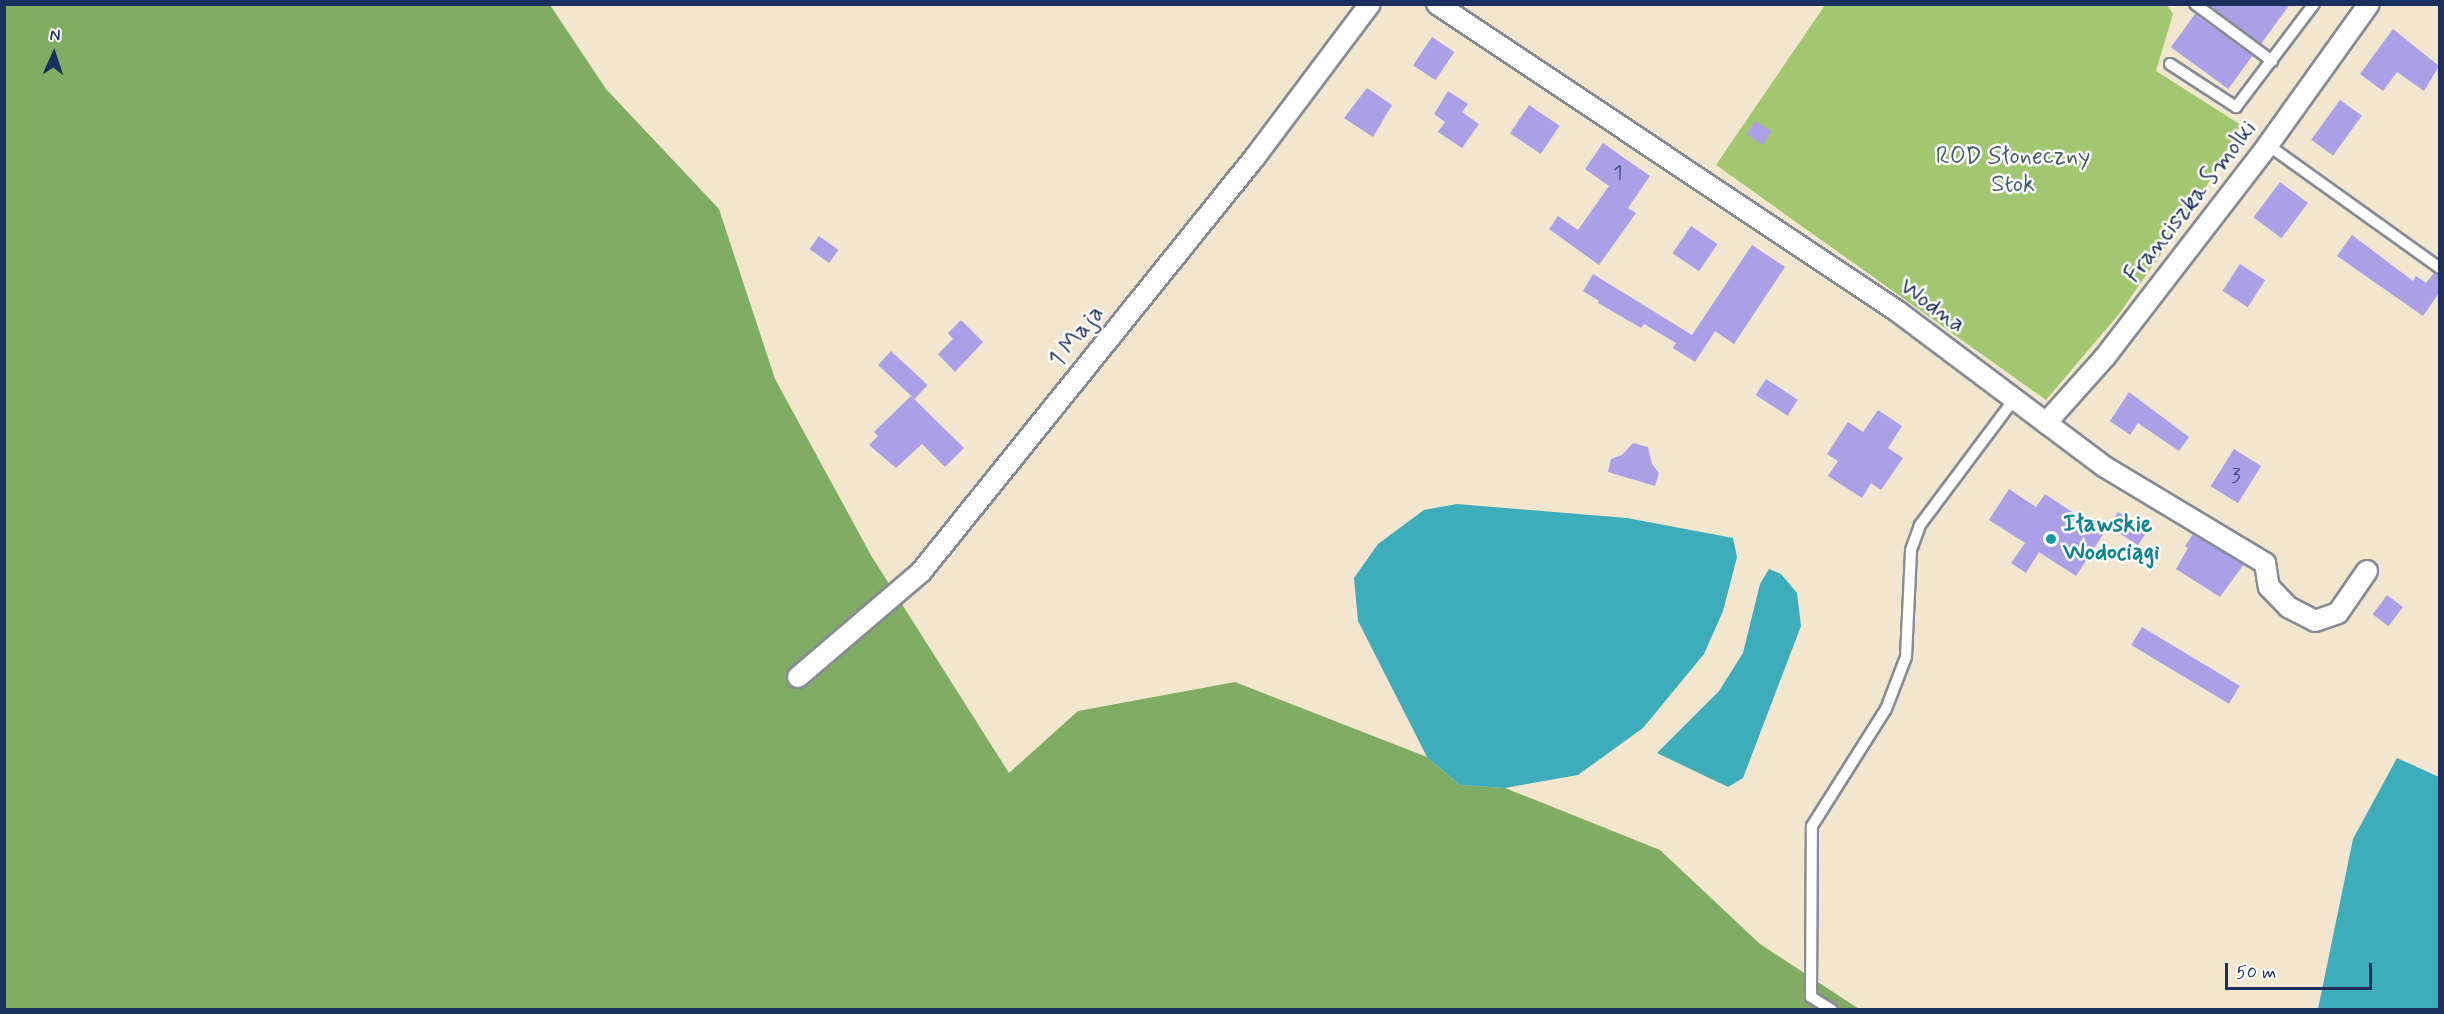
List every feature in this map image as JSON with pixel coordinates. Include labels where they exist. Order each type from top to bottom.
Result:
[{"type":"street","name":"1 Maja","points":[[798,677],[921,572],[1255,157],[1370,4]]},
{"type":"street","name":"Wodna","points":[[1437,4],[1898,311],[2105,467],[2265,563],[2269,587],[2288,606],[2315,621],[2338,613],[2367,571]]},
{"type":"street","name":"Franciszka Smolki","points":[[2046,423],[2105,357],[2268,145],[2369,4]]},
{"type":"lane","points":[[2195,4],[2272,60]]},
{"type":"lane","points":[[2170,64],[2236,107],[2309,6]]},
{"type":"lane","points":[[2268,145],[2439,268]]},
{"type":"lane","points":[[1832,1010],[1811,997],[1812,826],[1886,709],[1906,657],[1911,550],[1920,525],[2015,398]]},
{"type":"green space","points":[[5,4],[550,5],[606,89],[719,209],[775,379],[872,557],[1009,773],[1078,711],[1235,682],[1427,757],[1460,785],[1505,788],[1660,850],[1760,944],[1859,1009],[5,1010]]},
{"type":"green space","name":"ROD Słoneczny Stok","points":[[1825,5],[2167,5],[2173,14],[2156,71],[2241,125],[2198,201],[2119,314],[2046,400],[1716,165]]},
{"type":"water","points":[[1457,504],[1627,518],[1733,538],[1737,557],[1723,611],[1704,654],[1643,728],[1578,775],[1505,788],[1460,785],[1427,757],[1358,621],[1354,578],[1378,544],[1424,510]]},
{"type":"water","points":[[1769,569],[1781,574],[1797,593],[1801,626],[1743,778],[1728,787],[1657,753],[1719,691],[1743,653],[1760,584]]},
{"type":"water","points":[[2397,758],[2439,777],[2439,1009],[2318,1009],[2353,839]]},
{"type":"building","points":[[2208,4],[2290,4],[2261,44]]},
{"type":"building","points":[[2195,14],[2252,56],[2228,89],[2171,47]]},
{"type":"building","points":[[2393,29],[2439,66],[2424,91],[2397,72],[2383,91],[2360,74]]},
{"type":"building","points":[[1432,37],[1454,52],[1435,80],[1413,65]]},
{"type":"building","points":[[1367,88],[1392,105],[1373,137],[1344,118]]},
{"type":"building","points":[[1448,91],[1468,104],[1462,112],[1479,124],[1462,148],[1438,132],[1445,122],[1434,114]]},
{"type":"building","points":[[2340,100],[2362,116],[2333,156],[2311,140]]},
{"type":"building","points":[[1529,105],[1560,126],[1541,154],[1510,133]]},
{"type":"building","points":[[1755,121],[1771,131],[1763,145],[1747,135]]},
{"type":"building","points":[[1603,143],[1650,176],[1628,208],[1636,213],[1599,265],[1549,229],[1558,216],[1578,230],[1609,186],[1585,169]]},
{"type":"building","points":[[2280,182],[2308,203],[2281,238],[2254,217]]},
{"type":"building","points":[[1691,226],[1718,244],[1699,271],[1673,253]]},
{"type":"building","points":[[2352,235],[2413,281],[2416,276],[2426,283],[2434,273],[2439,275],[2439,293],[2423,316],[2337,256]]},
{"type":"building","points":[[819,236],[838,250],[829,263],[810,249]]},
{"type":"building","points":[[1752,245],[1785,267],[1734,344],[1715,331],[1695,362],[1673,348],[1676,343],[1644,324],[1641,328],[1598,303],[1599,301],[1583,291],[1593,274],[1692,335]]},
{"type":"building","points":[[2240,264],[2265,280],[2248,307],[2223,291]]},
{"type":"building","points":[[961,320],[983,342],[955,372],[938,354],[953,339],[948,333]]},
{"type":"building","points":[[891,351],[928,385],[915,399],[878,365]]},
{"type":"building","points":[[1766,379],[1798,400],[1788,416],[1756,395]]},
{"type":"building","points":[[2129,392],[2189,437],[2179,451],[2138,423],[2130,435],[2110,421]]},
{"type":"building","points":[[911,396],[964,448],[945,467],[922,444],[896,468],[869,445],[878,436],[874,432]]},
{"type":"building","points":[[1878,410],[1902,426],[1888,448],[1903,458],[1881,490],[1871,483],[1862,498],[1828,476],[1838,461],[1827,454],[1848,422],[1863,432]]},
{"type":"building","points":[[1633,443],[1648,447],[1652,464],[1659,473],[1655,486],[1608,472],[1611,459],[1622,455]]},
{"type":"building","points":[[2234,449],[2261,466],[2238,503],[2211,486]]},
{"type":"building","name":"Iławskie Wodociągi","points":[[2009,489],[2036,507],[2045,494],[2104,533],[2076,576],[2039,552],[2026,573],[2011,563],[2025,543],[1989,520]]},
{"type":"building","points":[[2118,512],[2147,531],[2138,545],[2109,526]]},
{"type":"building","points":[[2193,534],[2244,564],[2220,597],[2176,569],[2188,548],[2185,546]]},
{"type":"building","points":[[2387,595],[2403,607],[2389,626],[2373,614]]},
{"type":"building","points":[[2142,627],[2240,686],[2229,704],[2131,645]]},
{"type":"place","name":"Iławskie Wodociągi","points":[[2051,539]]}]
